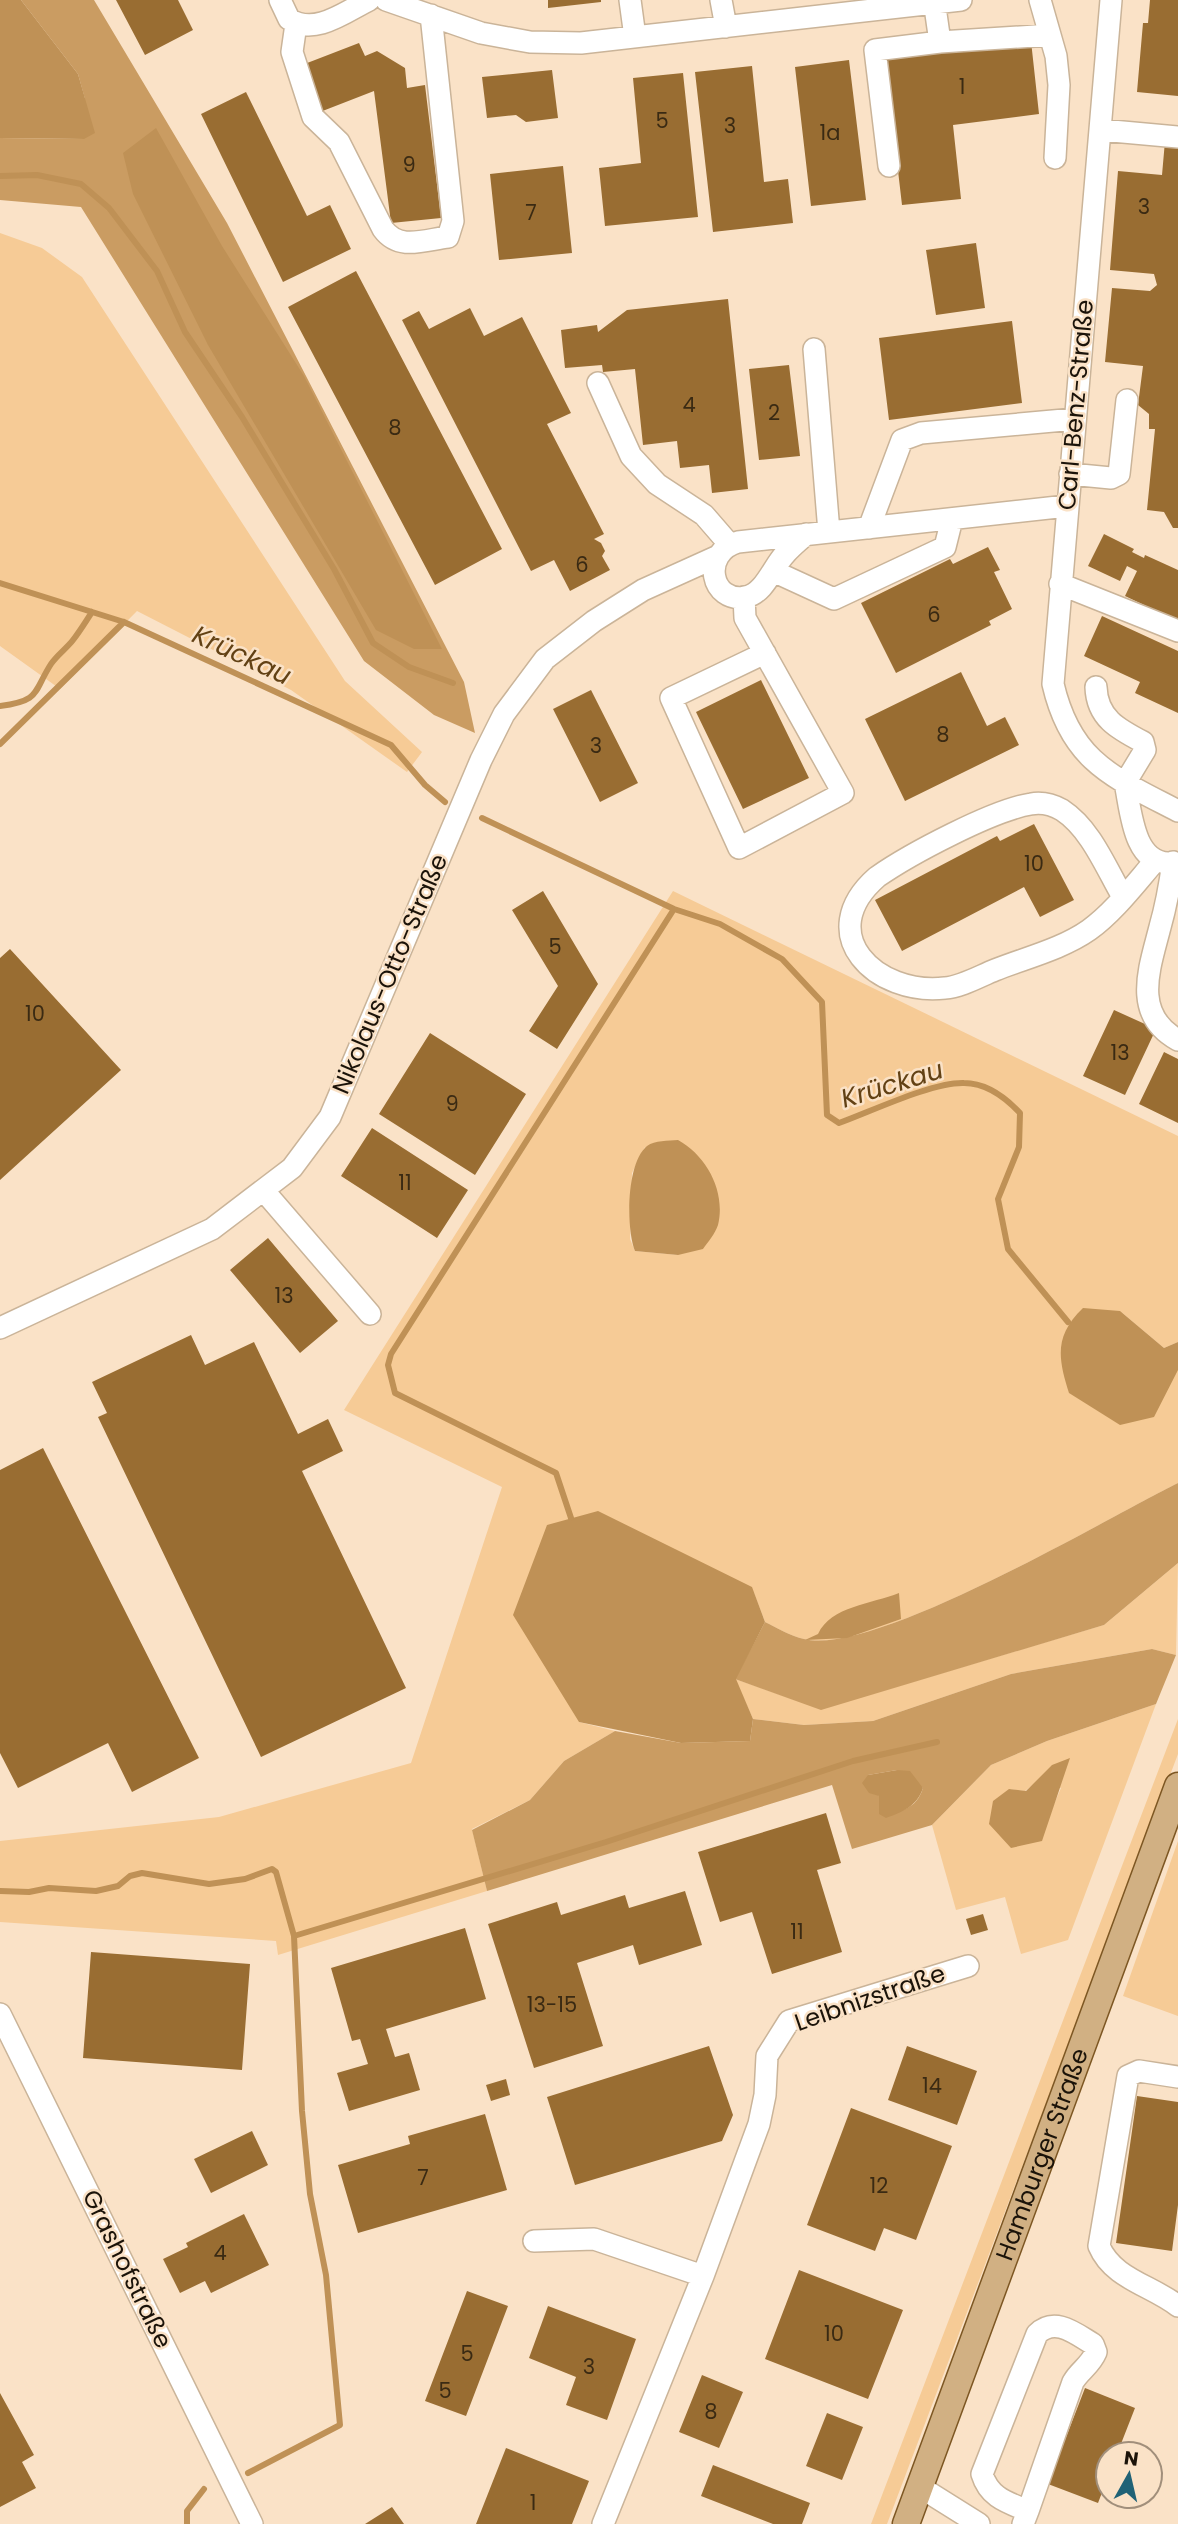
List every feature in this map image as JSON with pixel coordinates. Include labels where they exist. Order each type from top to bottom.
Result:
[{"type":"main road","name":"Hamburger Straße","points":[[906,2524],[1178,1786]]},
{"type":"street","points":[[280,0],[283,12],[296,24],[314,26],[369,0]]},
{"type":"street","points":[[386,0],[438,11],[481,33],[530,42],[580,43],[726,27],[788,10],[961,0]]},
{"type":"street","points":[[630,0],[635,37]]},
{"type":"street","points":[[722,0],[726,27]]},
{"type":"street","points":[[1040,0],[1050,35],[1059,85],[1055,158]]},
{"type":"street","name":"Carl-Benz-Straße","points":[[1111,0],[1053,684],[1060,713],[1075,742],[1095,762],[1125,783],[1178,811]]},
{"type":"street","points":[[934,1],[940,42]]},
{"type":"street","points":[[296,24],[292,52],[313,117],[339,142],[383,229],[390,239],[400,244],[448,237],[453,221],[438,11]]},
{"type":"street","points":[[890,166],[876,50],[940,42],[1050,35]]},
{"type":"street","points":[[1101,130],[1178,137]]},
{"type":"street","points":[[814,349],[829,532]]},
{"type":"street","points":[[598,383],[631,456],[657,484],[704,515],[723,551],[713,565],[717,583],[730,595],[744,597],[756,593],[784,554],[806,534]]},
{"type":"street","points":[[1070,474],[1111,478],[1119,474],[1128,400]]},
{"type":"street","points":[[869,527],[901,440],[921,433],[1075,419]]},
{"type":"street","name":"Nikolaus-Otto-Straße","points":[[0,1328],[212,1229],[292,1168],[330,1117],[475,772],[504,714],[545,659],[594,621],[655,583],[723,551],[806,534],[1067,506]]},
{"type":"street","points":[[773,570],[834,599],[945,547],[952,519]]},
{"type":"street","points":[[1060,584],[1178,631]]},
{"type":"street","points":[[744,597],[745,618],[765,653],[843,793],[739,848],[671,698],[765,653]]},
{"type":"street","points":[[1097,687],[1097,699],[1111,724],[1143,742],[1145,750],[1125,783],[1142,848],[1169,861]]},
{"type":"street","points":[[1123,897],[1087,836],[1074,820],[1049,804],[1033,803],[999,813],[877,877],[862,890],[851,909],[848,930],[854,949],[871,969],[895,982],[919,989],[947,988],[1088,931],[1123,897],[1169,861]]},
{"type":"street","points":[[1169,861],[1165,909],[1148,967],[1146,995],[1155,1018],[1178,1040]]},
{"type":"street","points":[[264,1191],[370,1314]]},
{"type":"street","name":"Leibnizstraße","points":[[603,2524],[703,2276],[759,2124],[767,2056],[789,2021],[968,1966]]},
{"type":"street","name":"Grashofstraße","points":[[0,2014],[252,2524]]},
{"type":"street","points":[[1178,2077],[1139,2071],[1128,2076],[1099,2246],[1105,2259],[1120,2274],[1149,2287],[1178,2306]]},
{"type":"street","points":[[534,2241],[594,2239],[703,2276]]},
{"type":"street","points":[[1052,2325],[1061,2326],[1093,2344],[1096,2353],[1091,2364],[1079,2371],[1073,2382],[1025,2517],[986,2486],[982,2474],[1037,2333],[1052,2325]]},
{"type":"street","points":[[920,2487],[979,2524]]},
{"type":"shaded area","points":[[0,0],[21,0],[78,74],[95,133],[84,139],[0,138]]},
{"type":"shaded area","points":[[21,0],[94,0],[227,223],[464,682],[475,733],[434,715],[364,661],[81,207],[0,200],[0,138],[84,139],[85,99],[78,74]]},
{"type":"shaded area","points":[[156,128],[222,246],[304,376],[442,649],[414,649],[376,630],[208,345],[133,194],[123,153]]},
{"type":"shaded area","points":[[0,233],[42,248],[82,277],[345,681],[422,752],[407,772],[291,690],[137,611],[60,689],[0,646]]},
{"type":"shaded area","points":[[673,891],[1178,1136],[1178,1342],[1164,1348],[1120,1311],[1178,1370],[1178,1483],[991,1581],[882,1627],[837,1639],[804,1639],[765,1622],[754,1593],[579,1722],[615,1731],[564,1761],[530,1800],[472,1829],[487,1891],[278,1955],[276,1941],[0,1922],[0,1841],[219,1817],[411,1763],[502,1487],[344,1410]],"holes":[[[645,1147],[678,1255],[635,1251],[630,1239],[632,1173]]]},
{"type":"shaded area","points":[[678,1140],[698,1155],[712,1176],[719,1200],[718,1225],[703,1249],[678,1255],[635,1251],[629,1213],[635,1166],[640,1154],[650,1144]]},
{"type":"shaded area","points":[[1083,1308],[1120,1311],[1164,1348],[1178,1342],[1178,1370],[1154,1417],[1120,1425],[1069,1393],[1062,1369],[1061,1348],[1067,1328]]},
{"type":"shaded area","points":[[1178,1483],[1178,1563],[1104,1625],[821,1710],[735,1679],[765,1622],[804,1639],[837,1639],[882,1627],[991,1581]]},
{"type":"shaded area","points":[[598,1511],[752,1587],[765,1622],[736,1679],[753,1719],[750,1741],[681,1743],[579,1722],[513,1615],[547,1525]]},
{"type":"shaded area","points":[[1178,1563],[1176,1655],[1152,1649],[1011,1674],[873,1721],[804,1725],[753,1719],[735,1679],[821,1709],[1104,1625]]},
{"type":"shaded area","points":[[899,1593],[901,1619],[847,1638],[805,1640],[818,1634],[832,1617],[842,1612]]},
{"type":"shaded area","points":[[1152,1649],[1176,1655],[1156,1704],[1047,1741],[991,1765],[932,1825],[852,1849],[832,1785],[487,1891],[472,1830],[530,1800],[564,1761],[615,1731],[681,1743],[750,1741],[753,1719],[804,1725],[873,1721],[1011,1674]],"holes":[[[897,1770],[923,1788],[912,1805],[879,1814],[879,1796],[868,1775]]]},
{"type":"shaded area","points":[[1156,1704],[1068,1940],[1021,1954],[1005,1897],[956,1910],[932,1825],[991,1765],[1047,1741]],"holes":[[[1035,1783],[1061,1788],[1051,1811],[1009,1789],[1025,1791]]]},
{"type":"shaded area","points":[[1178,1719],[1178,1754],[887,2524],[871,2524]]},
{"type":"shaded area","points":[[1070,1758],[1042,1841],[1011,1848],[989,1824],[993,1801],[1009,1789],[1026,1791],[1052,1765]]},
{"type":"shaded area","points":[[897,1770],[910,1771],[923,1788],[909,1807],[886,1818],[879,1814],[879,1796],[869,1793],[862,1783],[868,1775]]},
{"type":"shaded area","points":[[1178,1841],[1178,2016],[1123,1996]]},
{"type":"building","points":[[116,0],[178,0],[193,30],[145,55]]},
{"type":"building","points":[[548,0],[601,0],[601,2],[548,8]]},
{"type":"building","points":[[1150,0],[1178,0],[1178,96],[1137,92],[1143,23],[1148,23]]},
{"type":"building","points":[[1031,41],[1039,114],[953,125],[961,199],[902,205],[885,59]]},
{"type":"building","points":[[359,43],[365,56],[377,51],[405,68],[407,88],[425,85],[441,218],[391,223],[374,91],[320,112],[302,65]]},
{"type":"building","points":[[849,60],[866,200],[811,206],[795,67]]},
{"type":"building","points":[[752,66],[764,182],[788,179],[793,223],[713,232],[695,72]]},
{"type":"building","points":[[552,70],[558,118],[526,122],[516,115],[487,118],[482,77]]},
{"type":"building","points":[[683,73],[698,217],[605,226],[599,168],[641,163],[633,78]]},
{"type":"building","points":[[246,92],[307,216],[330,205],[351,249],[283,282],[201,114]]},
{"type":"building","points":[[1165,141],[1178,142],[1178,528],[1173,528],[1164,512],[1147,510],[1155,429],[1149,429],[1149,414],[1138,405],[1143,366],[1105,362],[1112,288],[1150,291],[1157,285],[1154,274],[1110,270],[1118,171],[1162,175]]},
{"type":"building","points":[[563,166],[572,253],[499,260],[490,174]]},
{"type":"building","points":[[976,243],[985,308],[936,315],[926,250]]},
{"type":"building","points":[[356,271],[502,549],[435,585],[288,307]]},
{"type":"building","points":[[728,299],[748,489],[712,493],[709,465],[680,468],[677,441],[643,445],[635,369],[603,372],[602,365],[565,368],[561,330],[597,325],[598,332],[627,310]]},
{"type":"building","points":[[470,308],[484,336],[522,317],[571,413],[547,424],[604,534],[594,539],[601,543],[605,551],[602,556],[610,570],[570,591],[554,560],[531,571],[402,320],[419,311],[429,329]]},
{"type":"building","points":[[1012,321],[1022,403],[889,420],[879,338]]},
{"type":"building","points":[[789,365],[800,456],[759,460],[749,369]]},
{"type":"building","points":[[1104,534],[1134,549],[1132,552],[1144,558],[1145,555],[1178,570],[1178,621],[1125,596],[1137,571],[1127,566],[1120,581],[1088,566]]},
{"type":"building","points":[[988,547],[1000,570],[994,572],[1012,609],[989,621],[991,625],[896,673],[861,603],[950,559],[953,564]]},
{"type":"building","points":[[1102,616],[1178,651],[1178,713],[1135,693],[1140,682],[1084,656]]},
{"type":"building","points":[[961,672],[987,726],[1005,717],[1019,745],[905,801],[865,719]]},
{"type":"building","points":[[761,680],[809,778],[743,809],[696,712]]},
{"type":"building","points":[[591,690],[638,783],[600,802],[553,709]]},
{"type":"building","points":[[1034,824],[1074,900],[1040,917],[1024,887],[902,951],[875,900],[997,836],[1000,841]]},
{"type":"building","points":[[543,891],[598,984],[557,1049],[529,1031],[558,986],[512,910]]},
{"type":"building","points":[[10,949],[121,1070],[0,1180],[0,958]]},
{"type":"building","points":[[1114,1010],[1156,1029],[1125,1095],[1083,1076]]},
{"type":"building","points":[[430,1033],[526,1094],[475,1175],[379,1114]]},
{"type":"building","points":[[1164,1052],[1178,1059],[1178,1123],[1139,1104]]},
{"type":"building","points":[[372,1128],[468,1190],[437,1238],[341,1176]]},
{"type":"building","points":[[268,1238],[338,1321],[300,1353],[230,1270]]},
{"type":"building","points":[[191,1335],[205,1365],[254,1342],[298,1434],[328,1419],[343,1451],[302,1471],[406,1688],[261,1757],[98,1417],[107,1413],[92,1382]]},
{"type":"building","points":[[43,1448],[199,1758],[132,1792],[108,1743],[18,1788],[0,1753],[0,1470]]},
{"type":"building","points":[[826,1813],[841,1863],[817,1870],[842,1952],[772,1974],[752,1912],[720,1922],[698,1852]]},
{"type":"building","points":[[685,1891],[702,1945],[639,1965],[633,1945],[577,1963],[603,2046],[534,2068],[488,1924],[557,1902],[561,1915],[625,1895],[629,1908]]},
{"type":"building","points":[[983,1914],[988,1930],[971,1935],[966,1919]]},
{"type":"building","points":[[465,1928],[486,1999],[386,2029],[395,2057],[409,2053],[420,2090],[349,2111],[337,2073],[368,2064],[360,2039],[352,2041],[331,1968]]},
{"type":"building","points":[[91,1952],[250,1964],[242,2070],[83,2058]]},
{"type":"building","points":[[709,2046],[733,2115],[722,2141],[575,2185],[547,2097]]},
{"type":"building","points":[[907,2046],[977,2071],[957,2125],[888,2100]]},
{"type":"building","points":[[506,2079],[510,2095],[491,2101],[486,2085]]},
{"type":"building","points":[[1137,2096],[1178,2102],[1178,2205],[1172,2251],[1116,2243]]},
{"type":"building","points":[[851,2108],[952,2146],[916,2240],[884,2228],[875,2251],[807,2225]]},
{"type":"building","points":[[485,2114],[507,2190],[358,2233],[338,2165],[410,2144],[408,2136]]},
{"type":"building","points":[[252,2131],[268,2165],[211,2193],[194,2159]]},
{"type":"building","points":[[244,2214],[269,2265],[211,2293],[205,2281],[180,2293],[163,2259],[188,2247],[186,2243]]},
{"type":"building","points":[[799,2270],[903,2310],[868,2399],[765,2359]]},
{"type":"building","points":[[467,2291],[508,2306],[466,2416],[425,2401]]},
{"type":"building","points":[[548,2306],[636,2339],[607,2420],[566,2405],[576,2377],[529,2358]]},
{"type":"building","points":[[702,2375],[743,2392],[719,2448],[679,2432]]},
{"type":"building","points":[[1085,2388],[1135,2408],[1122,2440],[1094,2440],[1094,2501],[1048,2484]]},
{"type":"building","points":[[0,2393],[34,2455],[22,2462],[36,2488],[0,2507]]},
{"type":"building","points":[[827,2413],[863,2427],[842,2480],[806,2466]]},
{"type":"building","points":[[506,2448],[589,2481],[572,2524],[476,2524]]},
{"type":"building","points":[[713,2465],[810,2503],[802,2524],[773,2524],[701,2496]]},
{"type":"building","points":[[392,2507],[404,2524],[365,2524]]},
{"type":"waterway","points":[[0,176],[37,175],[81,184],[109,208],[157,271],[185,332],[242,417],[334,569],[373,643],[409,667],[453,683]]},
{"type":"waterway","name":"Krückau","points":[[0,583],[124,622],[391,745],[425,785],[445,802]]},
{"type":"waterway","points":[[0,706],[23,701],[34,694],[51,664],[73,640],[92,612]]},
{"type":"waterway","points":[[0,744],[124,622]]},
{"type":"waterway","name":"Krückau","points":[[482,818],[674,909],[720,924],[782,959],[822,1002],[827,1115],[839,1123],[919,1092],[951,1084],[980,1086],[995,1092],[1008,1102],[1020,1113],[1019,1147],[998,1199],[1008,1249],[1068,1322]]},
{"type":"waterway","points":[[571,1518],[556,1473],[395,1393],[388,1365],[391,1354],[674,909]]},
{"type":"waterway","points":[[0,1891],[29,1892],[49,1888],[96,1891],[118,1886],[130,1876],[142,1873],[209,1884],[245,1879],[272,1869],[276,1872],[294,1936],[606,1842],[853,1761],[937,1742]]},
{"type":"waterway","points":[[248,2473],[340,2425],[326,2275],[310,2194],[302,2111],[294,1936]]},
{"type":"waterway","points":[[187,2524],[187,2511],[204,2489]]}]
